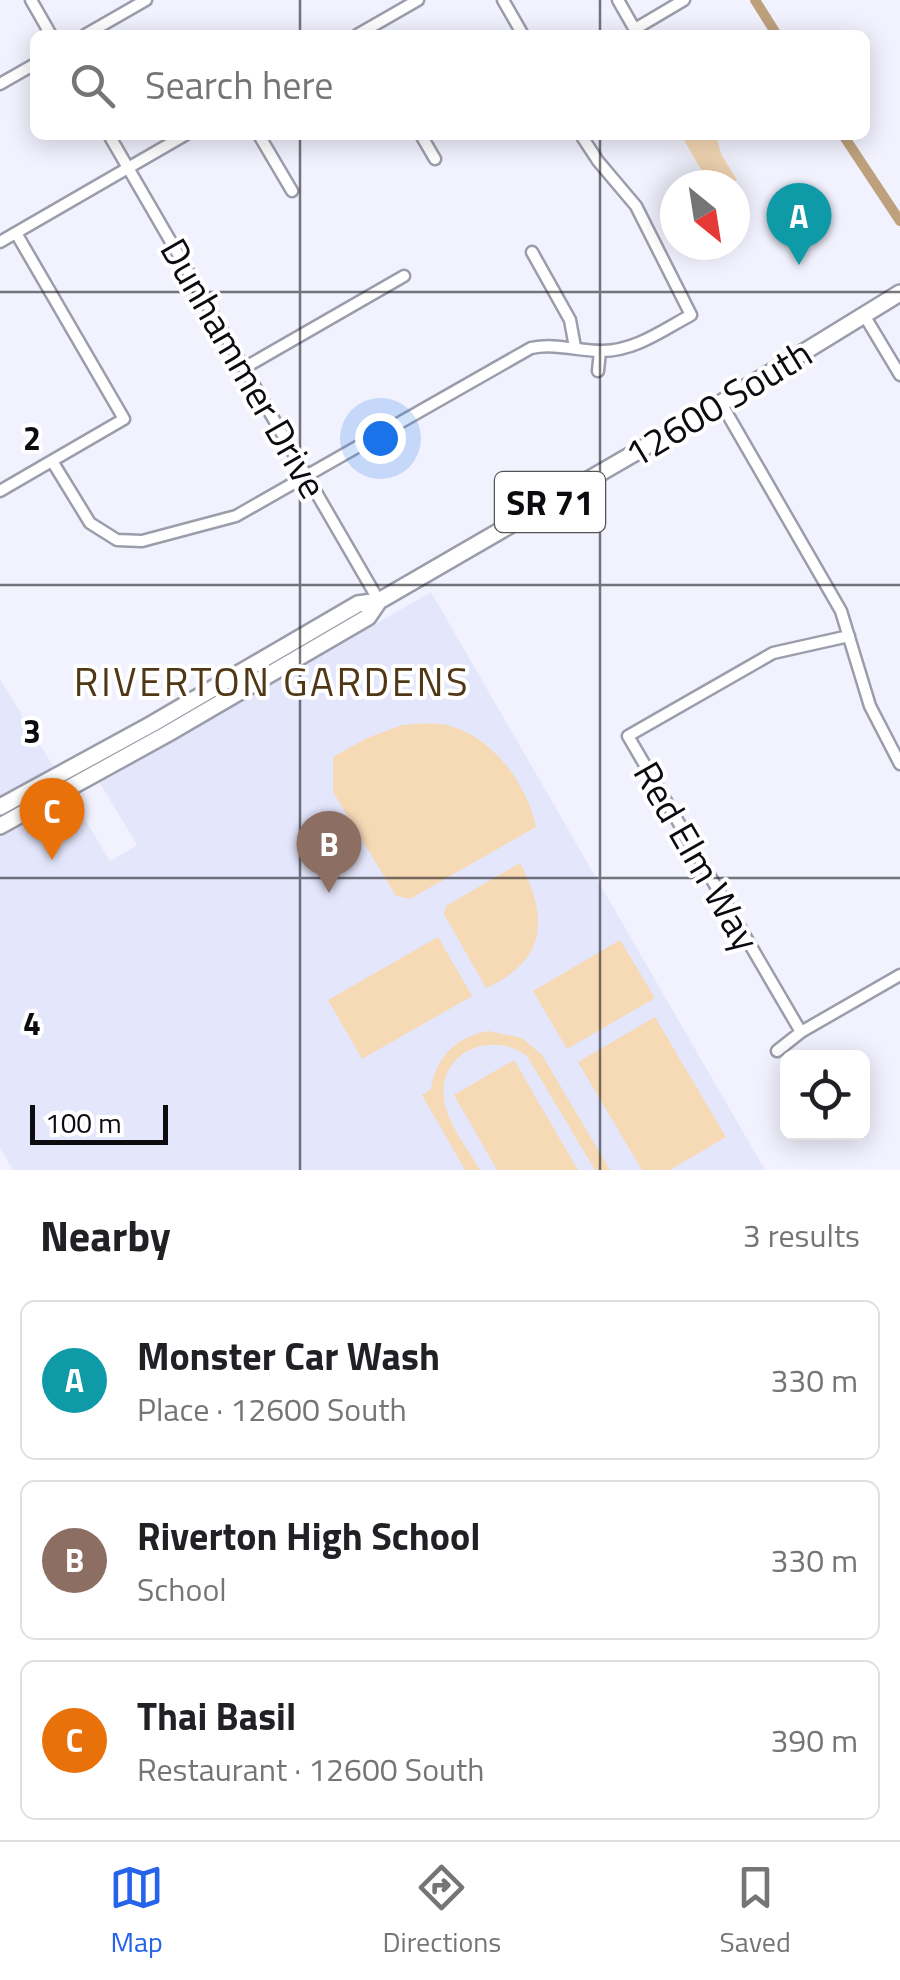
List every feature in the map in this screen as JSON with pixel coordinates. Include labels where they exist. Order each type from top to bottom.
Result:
[{"type":"main road","name":"12600 South","points":[[0,807],[358,604],[379,601],[722,403],[900,292]]},
{"type":"main road","name":"12600 South","points":[[0,826],[368,617],[379,601]]},
{"type":"main road","points":[[76,785],[79,774],[148,735],[152,724]]},
{"type":"street","points":[[31,0],[48,30]]},
{"type":"street","points":[[95,30],[146,0]]},
{"type":"street","points":[[367,30],[418,0]]},
{"type":"street","points":[[503,0],[520,30]]},
{"type":"street","points":[[618,0],[635,30]]},
{"type":"street","points":[[639,30],[684,0]]},
{"type":"street","points":[[0,84],[30,67]]},
{"type":"street","name":"Dunhammer Drive","points":[[112,140],[379,601]]},
{"type":"street","points":[[0,242],[176,140]]},
{"type":"street","points":[[262,140],[292,191]]},
{"type":"street","points":[[423,140],[435,159]]},
{"type":"street","points":[[52,461],[90,523],[107,536],[130,542],[222,522],[520,353],[542,346],[600,351],[638,344],[691,314],[636,206],[598,162],[585,140]]},
{"type":"street","points":[[0,491],[124,419],[16,232]]},
{"type":"street","points":[[532,252],[570,320],[575,347]]},
{"type":"street","points":[[244,368],[404,276]]},
{"type":"street","points":[[864,315],[900,376]]},
{"type":"street","points":[[598,372],[600,351]]},
{"type":"street","points":[[722,403],[835,600],[870,706],[900,764]]},
{"type":"street","name":"Red Elm Way","points":[[801,1032],[628,736],[762,658],[785,649],[850,636]]},
{"type":"street","points":[[776,1051],[900,974]]},
{"type":"shaded area","points":[[684,140],[717,140],[731,170],[701,170]]},
{"type":"shaded area","points":[[431,592],[765,1170],[13,1170],[0,1148],[0,837],[70,802],[78,808],[110,861],[137,845],[100,783]]},
{"type":"shaded area","points":[[0,679],[68,791],[0,831]]},
{"type":"shaded area","points":[[402,725],[444,725],[480,741],[517,780],[536,827],[410,899],[396,896],[333,792],[333,757]]},
{"type":"shaded area","points":[[520,863],[536,902],[537,936],[521,964],[486,988],[444,914],[446,906]]},
{"type":"shaded area","points":[[438,937],[472,996],[362,1059],[328,1000]]},
{"type":"shaded area","points":[[620,940],[655,998],[567,1049],[533,991]]},
{"type":"shaded area","points":[[655,1017],[726,1137],[670,1170],[642,1170],[578,1062]]},
{"type":"shaded area","points":[[488,1031],[522,1038],[542,1055],[610,1170],[595,1170],[527,1056],[499,1045],[470,1050],[459,1057],[444,1082],[449,1117],[480,1170],[465,1170],[422,1095],[431,1089],[449,1050],[466,1038]]},
{"type":"shaded area","points":[[514,1060],[578,1170],[497,1170],[454,1095]]},
{"type":"waterway","points":[[755,0],[774,30]]},
{"type":"waterway","points":[[846,140],[900,221]]},
{"type":"place","name":"Monster Car Wash","points":[[799,265]]},
{"type":"place","name":"Thai Basil","points":[[52,860]]},
{"type":"place","name":"Riverton High School","points":[[329,893]]},
{"type":"district","name":"RIVERTON GARDENS","points":[[272,681]]}]
